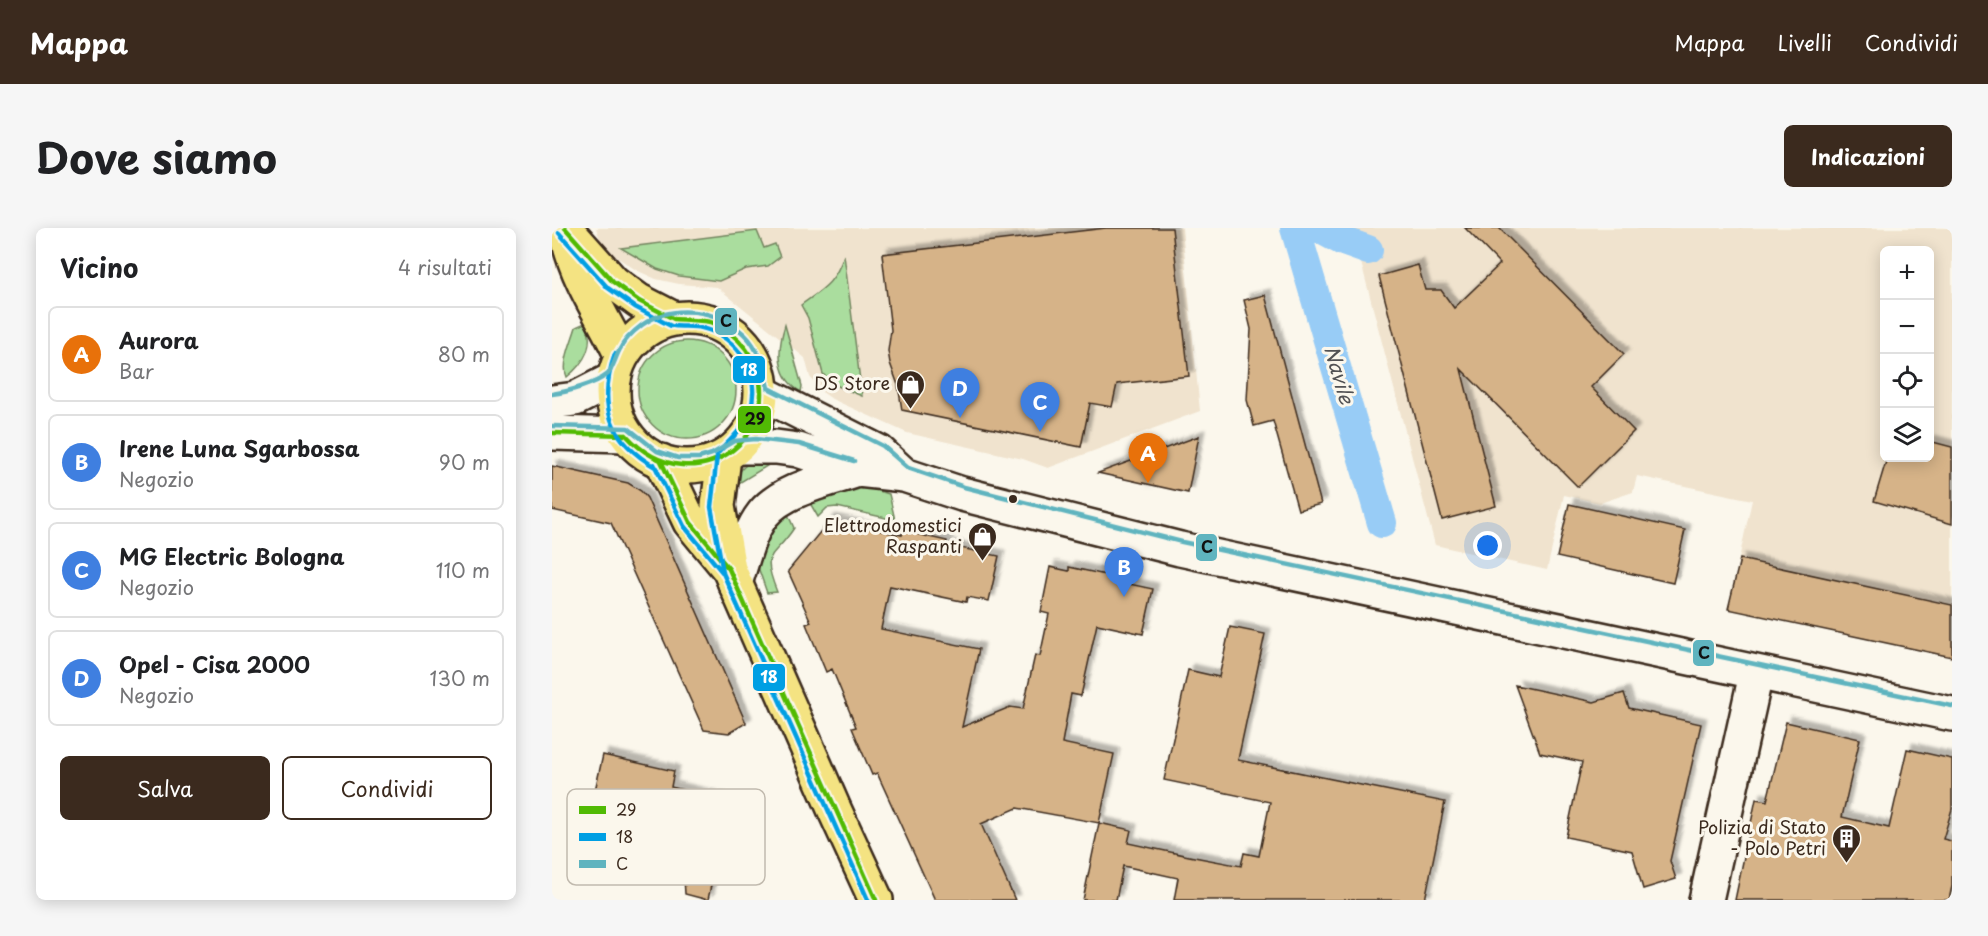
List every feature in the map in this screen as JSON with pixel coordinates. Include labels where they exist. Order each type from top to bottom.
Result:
[{"type":"main road","points":[[565,228],[612,282],[639,301],[674,319]]},
{"type":"main road","points":[[565,228],[574,264],[591,301],[605,320],[618,368],[614,402],[616,414],[626,435],[642,451],[661,461],[678,466],[694,466],[731,452]]},
{"type":"main road","points":[[618,368],[632,343],[644,332],[674,319],[695,318],[706,320],[729,331],[740,340],[756,364],[762,393],[760,408],[755,423],[731,452],[718,506],[732,576],[876,900]]},
{"type":"main road","points":[[661,461],[690,522],[732,576]]},
{"type":"street","points":[[552,402],[575,399],[618,368]]},
{"type":"street","points":[[762,393],[879,452],[904,475]]},
{"type":"street","points":[[552,433],[626,435]]},
{"type":"street","points":[[731,452],[776,447],[798,450],[858,470],[904,475],[972,496],[1180,549],[1756,674],[1952,714]]},
{"type":"street","points":[[732,576],[754,528],[764,513],[790,494],[858,470]]},
{"type":"street","points":[[1706,900],[1756,674]]},
{"type":"shaded area","points":[[596,228],[1182,228],[1200,411],[1048,468],[1023,459],[907,433],[832,399],[822,392],[810,377],[805,358],[717,287],[679,284],[656,279],[636,270],[602,245]]},
{"type":"shaded area","points":[[1352,228],[1952,228],[1952,657],[1728,609],[1752,500],[1637,476],[1633,492],[1600,503],[1564,495],[1547,570],[1435,545]]},
{"type":"green space","points":[[757,231],[764,248],[775,244],[780,257],[768,266],[746,269],[719,281],[679,276],[657,269],[621,248]]},
{"type":"green space","points":[[844,255],[862,396],[833,384],[823,374],[808,318],[801,305],[822,290],[832,279]]},
{"type":"green space","points":[[585,323],[589,346],[579,366],[567,377],[566,359],[576,327]]},
{"type":"green space","points":[[785,325],[802,386],[801,392],[787,379],[781,363],[781,344]]},
{"type":"green space","points":[[687,341],[706,345],[722,355],[732,371],[736,390],[732,409],[722,425],[706,435],[687,439],[668,435],[652,425],[642,409],[638,390],[642,371],[652,355],[668,345]]},
{"type":"green space","points":[[780,458],[739,483],[734,481],[747,464]]},
{"type":"green space","points":[[859,485],[889,494],[895,520],[837,507],[827,508],[818,517],[807,498]]},
{"type":"green space","points":[[785,508],[794,528],[771,556],[770,569],[777,592],[767,593],[758,567],[758,547]]},
{"type":"building","points":[[1106,228],[1172,228],[1189,376],[1117,384],[1112,407],[1090,403],[1081,447],[902,410],[898,385],[888,351],[891,330],[882,254]]},
{"type":"building","points":[[1465,228],[1499,228],[1624,354],[1591,387],[1634,431],[1578,487],[1461,369],[1496,506],[1442,520],[1379,276],[1418,265],[1425,290],[1441,290],[1454,308],[1500,264]]},
{"type":"building","points":[[1265,295],[1321,504],[1298,510],[1273,421],[1254,426],[1247,400],[1251,329],[1244,300]]},
{"type":"building","points":[[1199,436],[1188,493],[1098,473]]},
{"type":"building","points":[[1934,442],[1952,447],[1952,524],[1874,501],[1886,462],[1934,462]]},
{"type":"building","points":[[552,466],[628,483],[647,498],[746,723],[729,733],[704,730],[611,523],[552,510]]},
{"type":"building","points":[[1569,504],[1685,530],[1673,583],[1557,557]]},
{"type":"building","points":[[830,520],[902,535],[903,531],[947,541],[946,545],[999,556],[989,601],[967,597],[966,602],[890,586],[881,629],[979,649],[962,727],[1010,707],[1023,709],[1035,655],[1040,656],[1049,614],[1041,612],[1050,567],[1069,571],[1069,567],[1115,577],[1115,581],[1153,589],[1143,634],[1097,624],[1081,696],[1071,694],[1062,743],[1114,754],[1099,823],[1017,808],[981,824],[1015,900],[935,900],[877,773],[872,775],[852,728],[856,727],[832,669],[826,672],[806,624],[811,622],[788,571]]},
{"type":"building","points":[[1740,559],[1952,605],[1952,657],[1728,609]]},
{"type":"building","points":[[1230,627],[1265,634],[1238,760],[1445,802],[1425,900],[1174,900],[1178,878],[1123,866],[1116,900],[1083,900],[1099,823],[1131,830],[1128,843],[1189,856],[1241,866],[1244,853],[1259,856],[1270,802],[1164,780],[1188,670],[1219,677]]},
{"type":"building","points":[[1515,685],[1594,702],[1624,693],[1629,708],[1701,724],[1670,861],[1676,879],[1643,889],[1632,851],[1566,837],[1582,762],[1540,753]]},
{"type":"building","name":"Polizia di Stato - Polo Petri","points":[[1786,722],[1860,739],[1842,817],[1889,828],[1907,749],[1952,759],[1952,809],[1943,839],[1952,841],[1952,886],[1949,900],[1735,900],[1756,799],[1767,801]]},
{"type":"building","points":[[603,755],[674,771],[671,787],[679,789],[595,789]]},
{"type":"building","points":[[684,885],[711,885],[708,900],[685,894]]},
{"type":"waterway","name":"Navile","points":[[1295,228],[1382,523]]},
{"type":"waterway","points":[[1319,228],[1343,241],[1368,250]]},
{"type":"transit line","name":"29","points":[[565,228],[613,282],[639,301],[674,319]]},
{"type":"transit line","name":"18","points":[[559,233],[608,288],[635,307],[671,326]]},
{"type":"transit line","name":"C","points":[[552,394],[581,387],[608,374],[627,339],[642,325],[654,318],[680,312],[708,314],[733,326],[754,346],[768,388],[883,446],[908,468],[964,487],[1182,542],[1952,706]]},
{"type":"transit line","name":"29","points":[[626,435],[653,457],[682,465],[709,462],[732,450],[750,431],[760,406],[759,378],[746,349],[720,326],[706,321],[674,319]]},
{"type":"transit line","name":"18","points":[[674,326],[699,327],[715,332],[736,348],[750,371],[753,384],[750,411],[741,428],[719,452]]},
{"type":"transit line","name":"18","points":[[615,354],[607,390],[611,420],[618,434],[628,446],[657,468]]},
{"type":"transit line","name":"C","points":[[552,426],[628,428],[657,451],[678,458],[699,458],[712,454],[734,441],[756,439],[799,444],[854,461]]},
{"type":"transit line","name":"29","points":[[552,433],[626,435]]},
{"type":"transit line","name":"18","points":[[717,456],[711,507],[723,572]]},
{"type":"transit line","name":"29","points":[[661,461],[690,522],[729,569],[876,900]]},
{"type":"transit line","name":"18","points":[[654,464],[684,526],[723,573],[868,900]]},
{"type":"place","name":"DS Store","points":[[911,410]]},
{"type":"place","name":"Opel - Cisa 2000","points":[[960,418]]},
{"type":"place","name":"MG Electric Bologna","points":[[1040,432]]},
{"type":"place","name":"Aurora","points":[[1148,483]]},
{"type":"place","name":"Elettrodomestici Raspanti","points":[[983,562]]},
{"type":"place","name":"Irene Luna Sgarbossa","points":[[1124,597]]},
{"type":"place","name":"Polizia di Stato - Polo Petri","points":[[1847,864]]}]
